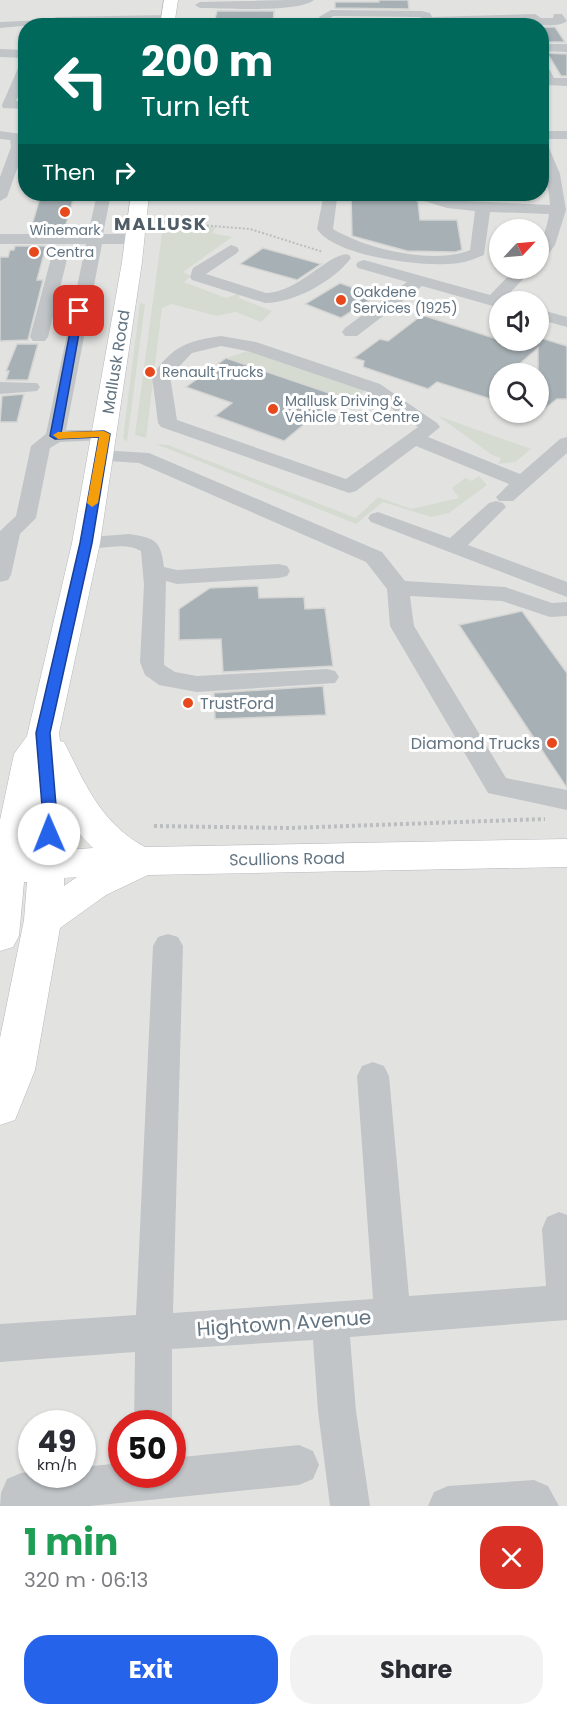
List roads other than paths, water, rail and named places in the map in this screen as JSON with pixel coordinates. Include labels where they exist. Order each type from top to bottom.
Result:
[{"type":"main road","points":[[169,18],[171,0]]},
{"type":"main road","name":"Mallusk Road","points":[[0,1106],[14,1070],[43,920],[50,818],[43,733],[86,543],[139,201]]},
{"type":"main road","points":[[43,733],[76,804],[88,822],[119,851],[142,862]]},
{"type":"main road","points":[[0,936],[4,870],[31,754],[43,733]]},
{"type":"main road","name":"Scullions Road","points":[[4,870],[142,862],[567,853]]},
{"type":"main road","points":[[43,920],[93,885],[142,862]]},
{"type":"street","points":[[199,2],[198,10],[243,15],[273,15],[276,11],[275,5],[309,0]]},
{"type":"street","points":[[325,18],[331,13],[422,14],[427,18]]},
{"type":"street","points":[[549,21],[561,21],[558,16]]},
{"type":"street","points":[[0,25],[18,24]]},
{"type":"street","points":[[549,46],[567,46]]},
{"type":"street","points":[[0,53],[18,54]]},
{"type":"street","points":[[549,80],[550,82],[567,82]]},
{"type":"street","points":[[18,82],[8,105],[18,105]]},
{"type":"street","points":[[0,135],[16,137],[18,147],[0,197]]},
{"type":"street","points":[[549,135],[567,135]]},
{"type":"street","points":[[549,163],[558,184],[560,210],[555,233],[549,241]]},
{"type":"street","points":[[0,575],[10,532],[26,518],[41,446],[55,436],[82,291],[102,201]]},
{"type":"street","points":[[330,201],[325,229],[347,243],[394,256],[458,260],[468,258],[478,252],[483,209],[485,208]]},
{"type":"street","points":[[443,201],[485,208],[511,206],[560,210]]},
{"type":"street","points":[[0,239],[134,238]]},
{"type":"street","points":[[231,249],[199,272],[198,277],[265,298],[276,299],[295,292],[340,258],[489,300]]},
{"type":"street","points":[[39,337],[61,251]]},
{"type":"street","points":[[506,291],[516,279]]},
{"type":"street","points":[[351,332],[419,281]]},
{"type":"street","points":[[50,291],[82,291]]},
{"type":"street","points":[[549,317],[567,322]]},
{"type":"street","points":[[221,341],[250,346],[374,388],[430,428],[415,439],[349,487],[168,423],[161,376],[176,354],[194,345],[221,341]]},
{"type":"street","points":[[0,388],[31,387]]},
{"type":"street","points":[[55,436],[102,445],[142,457],[374,557],[398,588],[402,626],[497,786],[567,800]]},
{"type":"street","points":[[415,439],[523,482]]},
{"type":"street","points":[[453,547],[567,443]]},
{"type":"street","points":[[378,518],[567,590]]},
{"type":"street","points":[[86,543],[128,541],[148,545],[153,556],[154,572],[152,662],[153,669],[159,674],[179,682],[197,684],[327,677]]},
{"type":"street","points":[[154,572],[177,577],[279,571]]},
{"type":"street","points":[[398,588],[505,594],[550,609],[567,609]]},
{"type":"street","points":[[153,1410],[168,946]]},
{"type":"street","points":[[373,1076],[393,1316]]},
{"type":"street","points":[[560,1228],[566,1302]]},
{"type":"street","name":"Hightown Avenue","points":[[0,1343],[566,1302]]},
{"type":"street","points":[[330,1320],[337,1411],[350,1506]]},
{"type":"street","points":[[186,1474],[300,1465]]},
{"type":"street","points":[[20,1506],[21,1493],[108,1482]]},
{"type":"street","points":[[448,1506],[534,1500],[539,1506]]},
{"type":"place","name":"Winemark","points":[[65,212]]},
{"type":"place","name":"Centra","points":[[34,252]]},
{"type":"place","name":"Oakdene Services (1925)","points":[[341,300]]},
{"type":"place","name":"Renault Trucks","points":[[150,372]]},
{"type":"place","name":"Mallusk Driving & Vehicle Test Centre","points":[[273,409]]},
{"type":"place","name":"TrustFord","points":[[188,703]]},
{"type":"place","name":"Diamond Trucks","points":[[552,743]]},
{"type":"district","name":"MALLUSK","points":[[161,223]]}]
